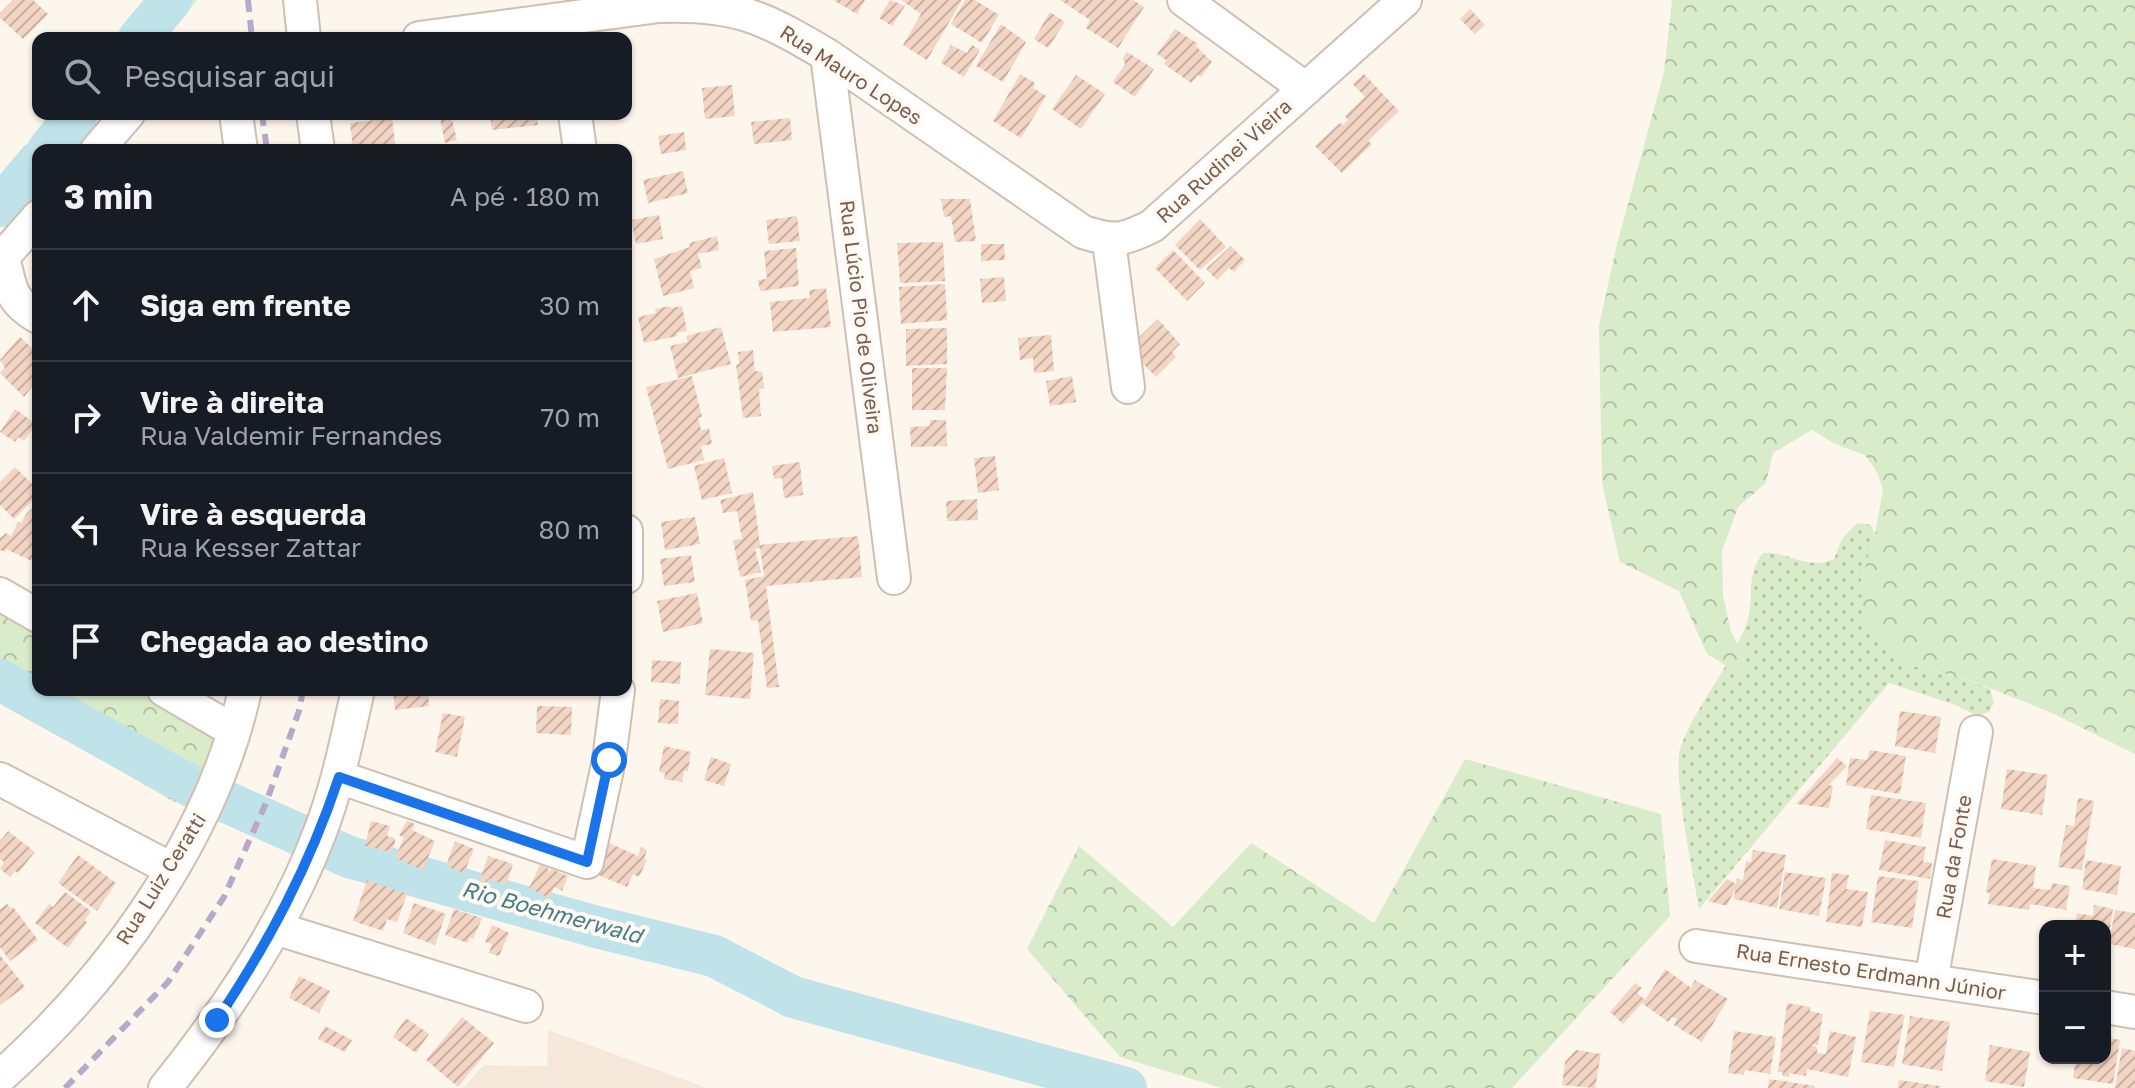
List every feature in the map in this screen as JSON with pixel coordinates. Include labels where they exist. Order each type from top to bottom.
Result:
[{"type":"street","points":[[300,0],[303,32]]},
{"type":"street","points":[[1184,0],[1306,89]]},
{"type":"street","name":"Rua Rudinei Vieira","points":[[1109,241],[1132,236],[1152,226],[1405,0]]},
{"type":"street","name":"Rua Mauro Lopes","points":[[515,32],[563,29],[659,6],[699,5],[727,8],[753,16],[787,31],[827,55],[1083,232],[1109,241]]},
{"type":"street","name":"Rua Lúcio Pio de Oliveira","points":[[827,55],[894,578]]},
{"type":"street","points":[[102,144],[123,120]]},
{"type":"street","points":[[237,120],[240,144]]},
{"type":"street","points":[[314,120],[317,144]]},
{"type":"street","points":[[576,120],[579,144]]},
{"type":"street","points":[[32,224],[2,256],[12,296],[32,314]]},
{"type":"street","points":[[1109,241],[1128,387]]},
{"type":"street","points":[[0,594],[32,613]]},
{"type":"street","points":[[174,696],[234,731]]},
{"type":"street","name":"Rua Luiz Ceratti","points":[[0,1077],[87,987],[137,922],[171,869],[210,797],[243,696]]},
{"type":"street","points":[[165,1088],[217,1020],[275,928],[307,864],[339,777],[357,696]]},
{"type":"street","points":[[339,777],[587,862],[609,760],[617,696]]},
{"type":"street","name":"Rua da Fonte","points":[[1931,981],[1976,732]]},
{"type":"street","points":[[0,779],[171,869]]},
{"type":"street","points":[[275,928],[526,1006]]},
{"type":"street","name":"Rua Ernesto Erdmann Júnior","points":[[1696,946],[2039,997]]},
{"type":"street","points":[[2111,1008],[2135,1012]]},
{"type":"shaded area","points":[[548,1030],[707,1088],[463,1088],[484,1065],[547,1066]]},
{"type":"green space","points":[[144,0],[197,0],[171,32],[124,32]]},
{"type":"green space","points":[[1672,0],[2135,0],[2135,754],[2052,713],[1967,679],[1907,664],[1866,630],[1860,584],[1875,535],[1883,489],[1877,472],[1865,455],[1835,444],[1812,430],[1773,453],[1766,483],[1738,507],[1722,551],[1723,595],[1731,632],[1746,660],[1740,674],[1707,654],[1679,591],[1620,562],[1602,483],[1599,326],[1617,244],[1664,72]]},
{"type":"green space","points":[[60,120],[97,120],[76,144],[41,144]]},
{"type":"green space","points":[[32,155],[32,192],[20,203],[11,181]]},
{"type":"green space","points":[[1857,523],[1871,525],[1875,535],[1860,584],[1907,664],[1966,679],[1990,689],[1994,702],[1989,712],[1978,716],[1953,704],[1889,683],[1699,909],[1681,800],[1681,746],[1745,628],[1753,572],[1763,553],[1815,563],[1834,559],[1842,539]]},
{"type":"green space","points":[[0,609],[32,627],[32,696],[156,696],[213,736],[210,755],[186,801],[174,802],[0,701]]},
{"type":"green space","points":[[1465,759],[1661,814],[1670,916],[1512,1088],[1222,1088],[1120,1057],[1027,949],[1079,846],[1173,927],[1251,843],[1374,923]]},
{"type":"building","points":[[13,0],[33,0],[48,14],[23,39],[0,18],[0,13]]},
{"type":"building","points":[[833,0],[865,0],[857,14]]},
{"type":"building","points":[[890,0],[905,6],[892,26],[879,18]]},
{"type":"building","points":[[901,0],[962,0],[927,60],[903,45],[921,14]]},
{"type":"building","points":[[965,0],[975,0],[999,15],[982,43],[951,24]]},
{"type":"building","points":[[1060,0],[1133,0],[1144,7],[1118,48],[1086,28],[1090,20]]},
{"type":"building","points":[[1470,9],[1485,25],[1475,34],[1460,19]]},
{"type":"building","points":[[1050,12],[1065,22],[1048,48],[1034,39]]},
{"type":"building","points":[[1001,24],[1026,42],[1003,82],[976,66]]},
{"type":"building","points":[[1175,29],[1198,44],[1196,46],[1212,62],[1201,77],[1198,75],[1191,83],[1164,64],[1166,60],[1157,54]]},
{"type":"building","points":[[951,45],[967,53],[972,45],[980,50],[964,77],[941,63]]},
{"type":"building","points":[[1127,52],[1154,69],[1135,97],[1113,82],[1125,64],[1123,58]]},
{"type":"building","points":[[1020,74],[1035,83],[1033,88],[1046,96],[1021,138],[993,121]]},
{"type":"building","points":[[1364,74],[1399,111],[1368,141],[1372,144],[1342,173],[1315,146],[1340,123],[1343,125],[1348,120],[1345,116],[1365,97],[1353,84]]},
{"type":"building","points":[[1076,75],[1105,94],[1081,129],[1052,109]]},
{"type":"building","points":[[732,85],[735,116],[705,119],[702,88]]},
{"type":"building","points":[[790,118],[792,140],[754,144],[751,122]]},
{"type":"building","points":[[392,120],[395,144],[352,144],[350,123]]},
{"type":"building","points":[[440,120],[452,120],[457,140],[445,143]]},
{"type":"building","points":[[491,120],[537,120],[538,125],[492,130]]},
{"type":"building","points":[[684,132],[686,150],[661,154],[658,136]]},
{"type":"building","points":[[683,171],[688,193],[648,203],[643,180]]},
{"type":"building","points":[[941,199],[970,199],[976,241],[955,242],[951,216],[944,217]]},
{"type":"building","points":[[659,215],[663,239],[636,244],[632,220]]},
{"type":"building","points":[[797,216],[800,241],[769,244],[766,220]]},
{"type":"building","points":[[1200,219],[1226,247],[1200,270],[1175,245]]},
{"type":"building","points":[[717,236],[719,250],[698,254],[702,268],[690,271],[694,288],[663,296],[654,259],[690,247],[689,243]]},
{"type":"building","points":[[943,242],[945,281],[900,283],[897,243]]},
{"type":"building","points":[[981,244],[1004,244],[1005,260],[981,261]]},
{"type":"building","points":[[1231,246],[1245,260],[1234,272],[1229,268],[1217,280],[1206,269]]},
{"type":"building","points":[[796,248],[799,286],[760,291],[758,280],[767,279],[764,251]]},
{"type":"building","points":[[1173,250],[1205,283],[1187,301],[1155,268]]},
{"type":"building","points":[[1004,277],[1006,301],[982,303],[980,279]]},
{"type":"building","points":[[945,284],[947,320],[901,324],[899,287]]},
{"type":"building","points":[[826,288],[831,327],[773,332],[770,302],[810,298],[809,290]]},
{"type":"building","points":[[670,306],[682,306],[687,331],[644,343],[638,317]]},
{"type":"building","points":[[1158,319],[1180,344],[1172,352],[1176,357],[1156,377],[1128,348]]},
{"type":"building","points":[[721,327],[731,364],[678,378],[670,346],[688,342],[686,336]]},
{"type":"building","points":[[947,328],[947,364],[906,366],[906,329]]},
{"type":"building","points":[[1051,335],[1054,371],[1034,373],[1033,358],[1020,360],[1018,338]]},
{"type":"building","points":[[20,337],[32,348],[32,387],[24,397],[0,373],[5,368],[0,360]]},
{"type":"building","points":[[753,350],[755,371],[762,372],[764,388],[759,389],[761,416],[743,418],[736,365],[739,364],[738,352]]},
{"type":"building","points":[[912,368],[947,368],[945,410],[912,410]]},
{"type":"building","points":[[692,376],[702,417],[698,418],[701,430],[709,428],[712,444],[701,446],[704,460],[668,469],[646,387]]},
{"type":"building","points":[[1072,376],[1076,402],[1050,406],[1046,381]]},
{"type":"building","points":[[15,409],[32,421],[32,430],[24,441],[18,437],[15,442],[0,432]]},
{"type":"building","points":[[930,420],[946,420],[947,446],[911,447],[910,427],[930,426]]},
{"type":"building","points":[[995,456],[999,490],[978,493],[974,458]]},
{"type":"building","points":[[724,458],[732,493],[702,500],[694,466]]},
{"type":"building","points":[[800,462],[803,495],[784,498],[782,478],[774,479],[772,466]]},
{"type":"building","points":[[15,467],[32,484],[32,501],[14,519],[0,505],[0,482]]},
{"type":"building","points":[[753,492],[760,545],[858,536],[862,577],[766,586],[779,687],[767,688],[758,620],[751,621],[745,580],[764,576],[760,548],[755,549],[761,572],[740,577],[733,540],[742,539],[737,511],[723,513],[720,500]]},
{"type":"building","points":[[977,499],[978,520],[947,521],[946,501]]},
{"type":"building","points":[[32,508],[32,561],[6,549],[5,552],[0,550],[0,538],[6,533],[11,536]]},
{"type":"building","points":[[695,517],[700,544],[665,550],[661,522]]},
{"type":"building","points":[[691,555],[695,582],[664,586],[660,559]]},
{"type":"building","points":[[697,593],[703,623],[663,632],[657,601]]},
{"type":"building","points":[[710,649],[754,653],[750,699],[705,695]]},
{"type":"building","points":[[652,660],[681,662],[680,684],[651,682]]},
{"type":"building","points":[[394,696],[428,696],[429,706],[395,710]]},
{"type":"building","points":[[660,699],[679,701],[678,724],[658,723]]},
{"type":"building","points":[[537,706],[572,707],[571,735],[536,733]]},
{"type":"building","points":[[1900,711],[1941,717],[1935,753],[1895,746]]},
{"type":"building","points":[[443,713],[465,717],[457,757],[435,752]]},
{"type":"building","points":[[664,746],[691,752],[688,771],[684,771],[682,782],[664,779],[665,773],[659,772]]},
{"type":"building","points":[[1870,750],[1906,756],[1900,794],[1846,785],[1850,758],[1867,760]]},
{"type":"building","points":[[711,757],[731,764],[724,786],[704,780]]},
{"type":"building","points":[[1837,758],[1847,766],[1829,785],[1833,786],[1829,808],[1796,804]]},
{"type":"building","points":[[2007,769],[2048,775],[2042,815],[2001,809]]},
{"type":"building","points":[[1871,795],[1926,803],[1921,838],[1866,829]]},
{"type":"building","points":[[2078,798],[2094,801],[2082,870],[2058,867],[2066,825],[2074,826]]},
{"type":"building","points":[[371,821],[390,826],[387,836],[395,838],[391,852],[365,846]]},
{"type":"building","points":[[407,821],[415,824],[412,830],[435,841],[423,870],[395,858],[404,838],[399,835]]},
{"type":"building","points":[[8,831],[35,852],[18,873],[15,871],[10,877],[0,869],[4,862],[0,859],[0,841]]},
{"type":"building","points":[[1885,840],[1926,847],[1923,862],[1932,863],[1930,879],[1879,870]]},
{"type":"building","points":[[455,841],[474,849],[464,873],[446,866]]},
{"type":"building","points":[[609,843],[638,856],[641,847],[647,850],[644,859],[647,860],[639,877],[633,874],[627,887],[596,874]]},
{"type":"building","points":[[1753,850],[1786,855],[1777,908],[1734,899],[1735,889],[1727,906],[1708,901],[1727,879],[1736,884],[1737,879],[1743,880],[1746,861],[1751,862]]},
{"type":"building","points":[[78,855],[116,883],[97,911],[58,883]]},
{"type":"building","points":[[488,856],[513,864],[506,885],[488,879],[486,885],[479,883]]},
{"type":"building","points":[[1992,859],[2036,866],[2033,888],[2051,890],[2052,883],[2070,886],[2066,910],[2030,904],[2029,910],[1988,904],[1990,893],[1986,892]]},
{"type":"building","points":[[2086,860],[2121,866],[2117,895],[2082,889]]},
{"type":"building","points":[[540,865],[548,868],[549,873],[551,869],[568,876],[562,891],[554,887],[550,898],[529,888]]},
{"type":"building","points":[[1785,872],[1826,878],[1819,916],[1779,909]]},
{"type":"building","points":[[1832,873],[1849,875],[1846,889],[1868,892],[1862,927],[1826,922]]},
{"type":"building","points":[[1878,876],[1919,881],[1912,928],[1871,922]]},
{"type":"building","points":[[367,880],[407,894],[397,922],[387,919],[383,931],[353,921]]},
{"type":"building","points":[[65,892],[91,911],[85,920],[87,922],[68,948],[35,923],[49,904],[53,907]]},
{"type":"building","points":[[414,903],[446,914],[435,945],[403,933]]},
{"type":"building","points":[[7,904],[13,907],[38,940],[10,961],[0,947],[0,909]]},
{"type":"building","points":[[2094,905],[2113,909],[2111,922],[2076,920],[2077,913],[2093,916]]},
{"type":"building","points":[[454,909],[482,918],[473,939],[470,937],[468,943],[445,935]]},
{"type":"building","points":[[2115,910],[2135,913],[2135,949],[2111,944]]},
{"type":"building","points":[[492,925],[509,933],[499,956],[489,953],[492,944],[485,942]]},
{"type":"building","points":[[0,955],[25,987],[0,1005]]},
{"type":"building","points":[[1665,969],[1691,988],[1695,980],[1728,999],[1702,1042],[1674,1025],[1677,1019],[1672,1017],[1668,1022],[1642,1003],[1623,1024],[1610,1012],[1635,983],[1642,988],[1637,993],[1645,1000]]},
{"type":"building","points":[[299,976],[330,991],[319,1013],[289,998]]},
{"type":"building","points":[[1787,1003],[1810,1007],[1810,1011],[1823,1014],[1818,1045],[1811,1044],[1817,1048],[1817,1053],[1826,1054],[1830,1031],[1856,1037],[1848,1077],[1807,1069],[1806,1076],[1789,1073],[1789,1077],[1782,1076],[1783,1072],[1778,1072]]},
{"type":"building","points":[[1870,1011],[1905,1015],[1894,1067],[1861,1062]]},
{"type":"building","points":[[1910,1016],[1950,1022],[1942,1071],[1902,1064]]},
{"type":"building","points":[[462,1017],[494,1043],[458,1087],[426,1060]]},
{"type":"building","points":[[406,1018],[429,1034],[416,1053],[393,1037]]},
{"type":"building","points":[[325,1026],[352,1040],[345,1052],[318,1039]]},
{"type":"building","points":[[1734,1031],[1776,1037],[1770,1074],[1745,1070],[1744,1075],[1728,1073]]},
{"type":"building","points":[[2111,1038],[2120,1040],[2113,1084],[2073,1078],[2075,1064],[2111,1064]]},
{"type":"building","points":[[1990,1045],[2030,1052],[2024,1087],[1985,1081]]},
{"type":"building","points":[[2122,1048],[2135,1051],[2135,1088],[2115,1088]]},
{"type":"building","points":[[1576,1050],[1601,1054],[1595,1088],[1562,1085],[1565,1062]]},
{"type":"building","points":[[1769,1079],[1815,1086],[1815,1088],[1768,1088]]},
{"type":"building","points":[[1899,1080],[1940,1086],[1940,1088],[1898,1088]]},
{"type":"waterway","points":[[144,32],[171,0]]},
{"type":"waterway","points":[[53,144],[72,120]]},
{"type":"waterway","points":[[1,206],[32,169]]},
{"type":"waterway","name":"Rio Boehmerwald","points":[[0,680],[191,786],[349,857],[593,926],[714,956],[793,997],[1126,1088]]},
{"type":"railway","points":[[248,0],[251,32]]},
{"type":"railway","points":[[263,120],[266,144]]},
{"type":"railway","points":[[65,1088],[168,982],[224,897],[266,803],[302,696]]},
{"type":"route","points":[[217,1020],[275,928],[307,864],[339,777],[587,862],[609,760]]}]
